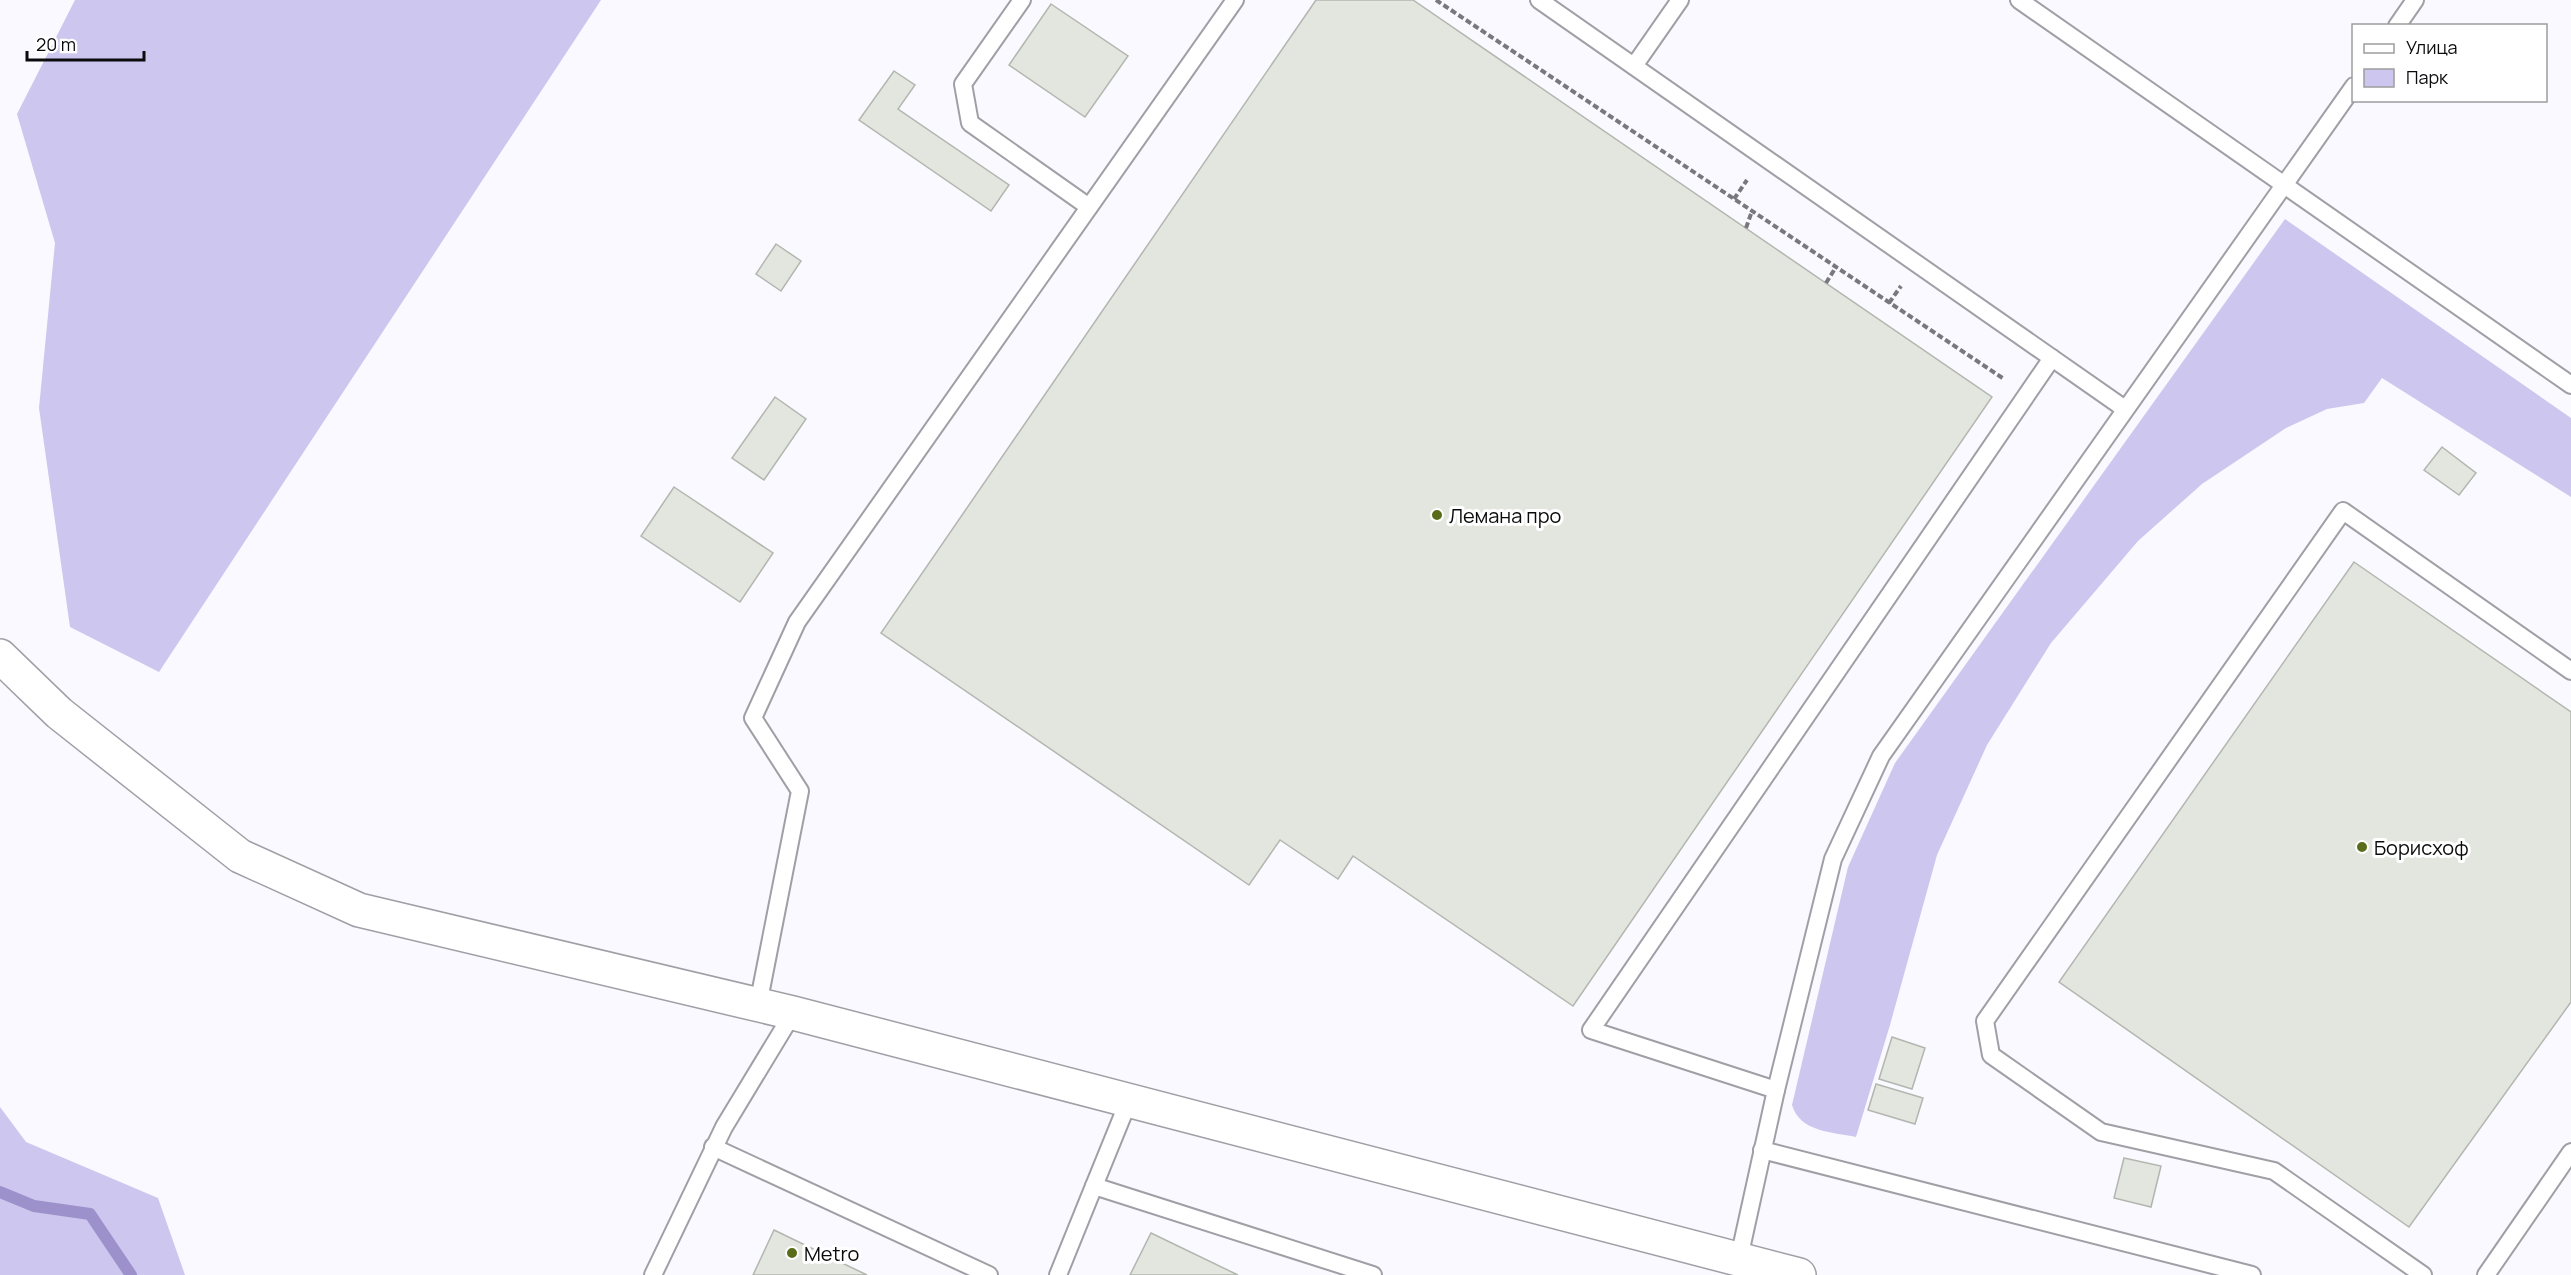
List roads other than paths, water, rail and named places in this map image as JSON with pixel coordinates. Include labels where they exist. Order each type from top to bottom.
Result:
[{"type":"street","points":[[0,656],[59,712],[240,855],[359,910],[793,1013],[1798,1275]]},
{"type":"lane","points":[[1022,0],[963,84],[970,123],[1089,207]]},
{"type":"lane","points":[[758,1005],[800,791],[753,718],[797,622],[1235,0]]},
{"type":"lane","points":[[1539,0],[2125,409]]},
{"type":"lane","points":[[1634,66],[1680,0]]},
{"type":"lane","points":[[2019,0],[2571,385]]},
{"type":"lane","points":[[2398,24],[2415,0]]},
{"type":"lane","points":[[1739,1258],[1776,1090],[1833,859],[1881,756],[2352,89]]},
{"type":"lane","points":[[1776,1090],[1591,1030],[2052,358]]},
{"type":"lane","points":[[2423,1275],[2274,1171],[2101,1132],[1991,1055],[1985,1021],[2343,511],[2571,671]]},
{"type":"lane","points":[[653,1275],[713,1147],[793,1013]]},
{"type":"lane","points":[[1058,1275],[1129,1100]]},
{"type":"lane","points":[[713,1147],[989,1275]]},
{"type":"lane","points":[[1762,1150],[2252,1275]]},
{"type":"lane","points":[[2486,1275],[2571,1152]]},
{"type":"lane","points":[[1094,1186],[1373,1275]]},
{"type":"waterway","points":[[0,1192],[34,1206],[90,1214],[131,1275]]},
{"type":"place","name":"Лемана про","points":[[1437,515]]},
{"type":"place","name":"Борисхоф","points":[[2362,847]]},
{"type":"place","name":"Metro","points":[[792,1253]]}]
